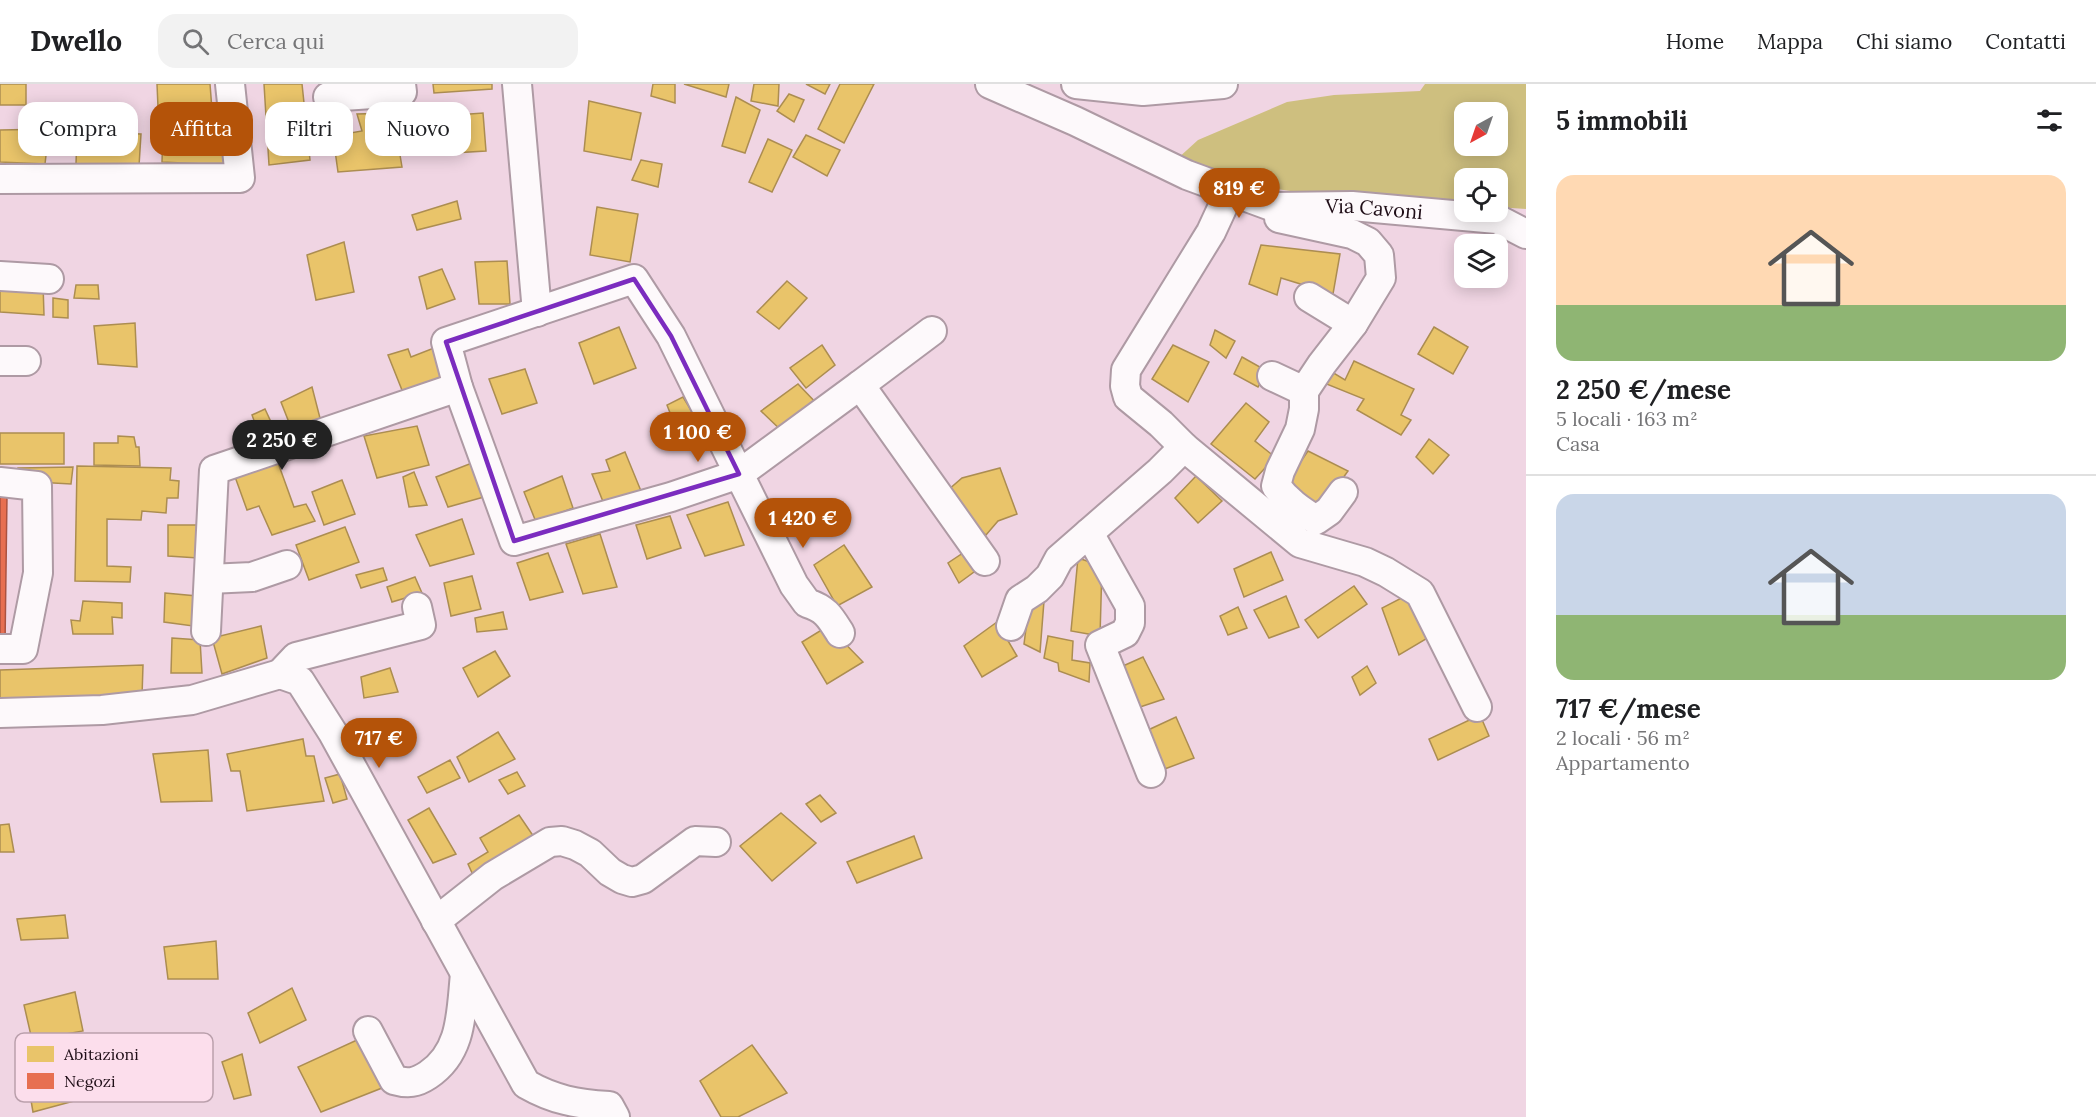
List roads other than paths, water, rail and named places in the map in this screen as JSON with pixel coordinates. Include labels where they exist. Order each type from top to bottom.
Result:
[{"type":"street","points":[[0,179],[240,178],[230,84]]},
{"type":"street","points":[[328,97],[402,92],[401,84]]},
{"type":"street","points":[[517,84],[537,312]]},
{"type":"street","points":[[1076,84],[1143,91],[1223,84]]},
{"type":"street","name":"Via Cavoni","points":[[1006,87],[1187,175],[1274,207],[1352,206],[1497,219],[1526,234]]},
{"type":"street","points":[[1343,492],[1329,511],[1316,520],[1284,497],[1276,486],[1280,471],[1300,429],[1304,409],[1304,391],[1353,324],[1381,278],[1379,255],[1368,242],[1352,234],[1275,217],[1254,209],[1235,193],[1126,370],[1125,386],[1128,397],[1161,424],[1184,447],[1300,543],[1365,562],[1420,593],[1477,707]]},
{"type":"street","points":[[0,276],[49,279]]},
{"type":"street","points":[[840,633],[830,616],[820,607],[807,603],[794,585],[739,474],[671,336],[634,279],[446,342],[458,387],[514,541],[671,497],[739,474],[932,331]]},
{"type":"street","points":[[1309,297],[1353,324]]},
{"type":"street","points":[[1272,376],[1304,391]]},
{"type":"street","points":[[860,385],[985,561]]},
{"type":"street","points":[[206,631],[214,470],[458,387]]},
{"type":"street","points":[[1011,626],[1020,600],[1037,589],[1050,576],[1059,559],[1160,471],[1184,447]]},
{"type":"street","points":[[0,482],[37,486],[38,573],[23,649],[0,649]]},
{"type":"street","points":[[1089,533],[1130,606],[1130,623],[1125,633],[1100,645],[1151,773]]},
{"type":"street","points":[[209,579],[252,577],[287,565]]},
{"type":"street","points":[[0,713],[102,710],[192,700],[280,674],[296,657],[421,625],[417,607]]},
{"type":"street","points":[[280,674],[300,681],[322,715],[526,1084],[542,1117]]},
{"type":"street","points":[[435,921],[493,876],[550,842],[562,841],[575,845],[590,853],[610,872],[632,882],[643,879],[695,842],[716,842]]},
{"type":"street","points":[[368,1031],[394,1080],[406,1084],[419,1081],[433,1072],[446,1059],[453,1046],[462,1016],[465,974]]},
{"type":"street","points":[[526,1084],[546,1095],[580,1105],[609,1106],[615,1117]]}]
